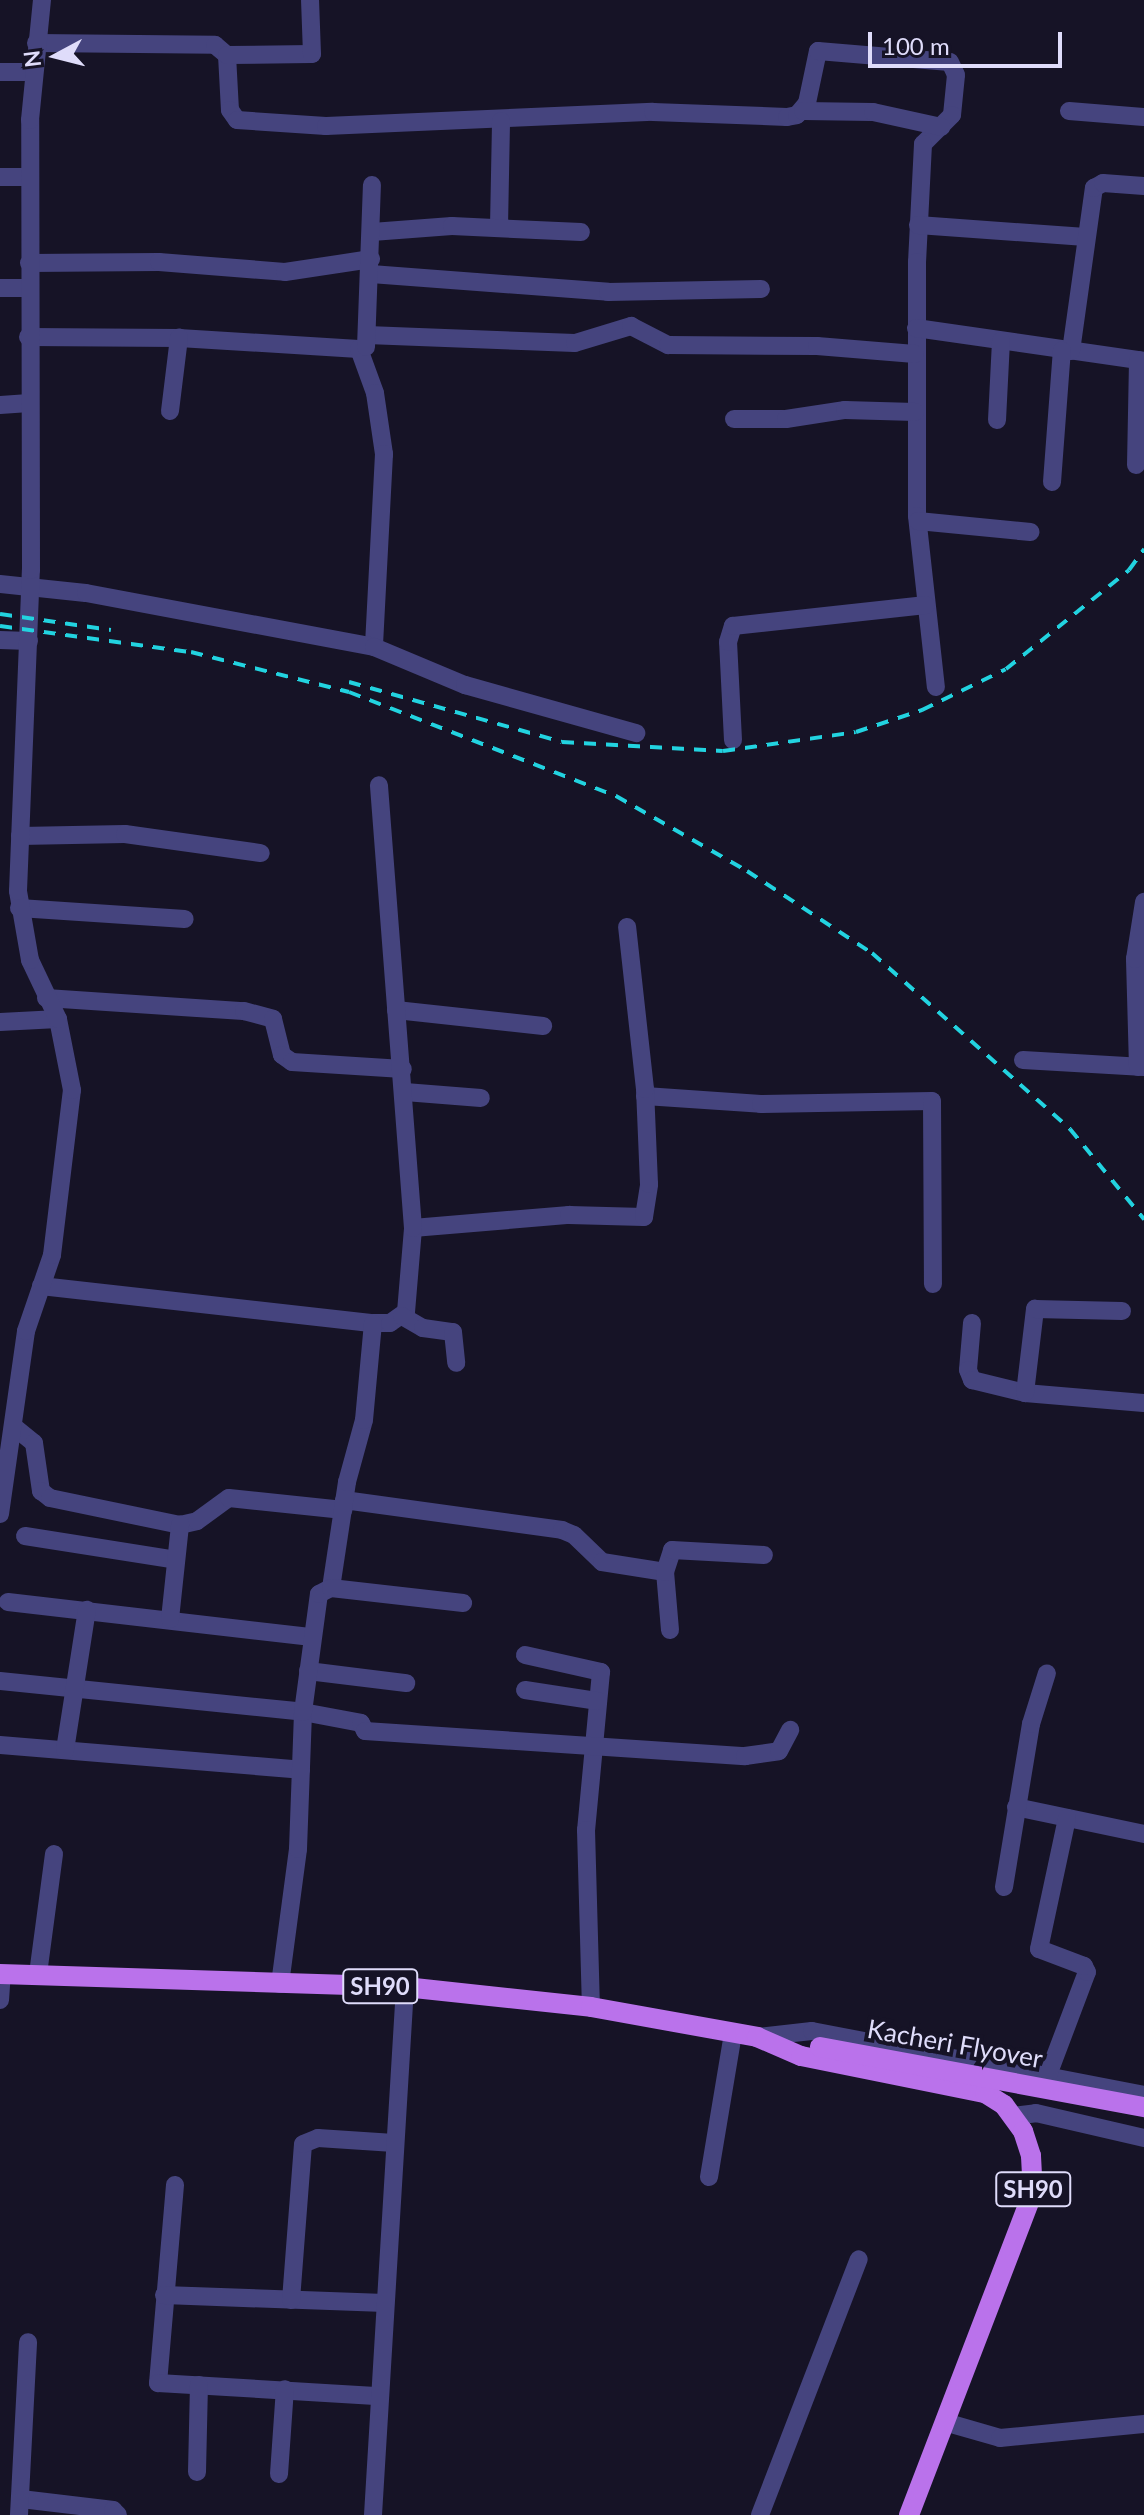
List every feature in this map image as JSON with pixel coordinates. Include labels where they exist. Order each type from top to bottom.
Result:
[{"type":"main road","name":"SH90","points":[[1,1974],[405,1987],[591,2007],[757,2037],[801,2056],[985,2093],[1013,2116],[1031,2156],[1033,2192],[948,2423],[909,2515]]},
{"type":"main road","name":"Kacheri Flyover","points":[[757,2037],[1144,2107]]},
{"type":"street","points":[[0,1514],[26,1331],[52,1255],[70,1122],[69,1057],[58,1019],[30,960],[19,908],[30,592],[29,177],[33,72],[42,0]]},
{"type":"street","points":[[227,55],[312,54],[310,0]]},
{"type":"street","points":[[36,43],[204,44],[221,47],[227,55],[230,110],[237,120],[391,126],[653,112],[787,117],[803,111],[873,112],[941,127]]},
{"type":"street","points":[[803,111],[818,51],[931,58],[950,62],[956,75],[952,115],[941,127],[931,130],[923,144],[918,225],[915,354],[918,521],[936,687]]},
{"type":"street","points":[[0,72],[33,72]]},
{"type":"street","points":[[1069,111],[1144,117]]},
{"type":"street","points":[[499,227],[501,121]]},
{"type":"street","points":[[0,177],[29,177]]},
{"type":"street","points":[[1052,482],[1067,350],[1097,184],[1144,186]]},
{"type":"street","points":[[372,185],[366,357],[384,454],[374,647]]},
{"type":"street","points":[[918,225],[1086,237]]},
{"type":"street","points":[[372,232],[499,227],[581,232]]},
{"type":"street","points":[[29,263],[159,262],[271,272],[371,266],[608,292],[761,289]]},
{"type":"street","points":[[0,288],[29,288]]},
{"type":"street","points":[[367,335],[575,343],[631,326],[668,345],[817,346],[915,354]]},
{"type":"street","points":[[916,328],[1141,360],[1136,465]]},
{"type":"street","points":[[28,337],[179,338],[334,344],[359,349],[366,357]]},
{"type":"street","points":[[170,411],[179,338]]},
{"type":"street","points":[[997,420],[1001,341]]},
{"type":"street","points":[[0,405],[29,403]]},
{"type":"street","points":[[734,419],[786,419],[845,410],[915,412]]},
{"type":"street","points":[[918,521],[1030,532]]},
{"type":"street","points":[[0,584],[30,592],[374,647],[465,685],[636,733]]},
{"type":"street","points":[[733,740],[728,642],[733,626],[926,605]]},
{"type":"street","points":[[0,640],[29,641]]},
{"type":"street","points":[[379,785],[405,1092],[413,1228],[412,1296],[402,1316]]},
{"type":"street","points":[[20,836],[125,834],[261,853]]},
{"type":"street","points":[[1023,1060],[1141,1067],[1135,959],[1144,902]]},
{"type":"street","points":[[19,908],[185,919]]},
{"type":"street","points":[[413,1228],[569,1215],[644,1217],[649,1184],[645,1096],[627,927]]},
{"type":"street","points":[[46,998],[244,1011],[273,1019],[286,1060],[403,1069]]},
{"type":"street","points":[[396,1010],[543,1026]]},
{"type":"street","points":[[0,1022],[58,1019]]},
{"type":"street","points":[[405,1092],[481,1098]]},
{"type":"street","points":[[645,1096],[761,1104],[932,1101],[933,1284]]},
{"type":"street","points":[[41,1286],[373,1323],[402,1316],[423,1328],[453,1332],[456,1363]]},
{"type":"street","points":[[1025,1393],[1035,1309],[1122,1311]]},
{"type":"street","points":[[331,1588],[344,1505],[364,1420],[373,1323]]},
{"type":"street","points":[[972,1323],[970,1377],[1025,1393],[1144,1403]]},
{"type":"street","points":[[13,1426],[34,1443],[45,1495],[180,1525],[197,1521],[229,1498],[344,1505],[562,1530],[574,1535],[602,1562],[665,1572]]},
{"type":"street","points":[[170,1619],[180,1525]]},
{"type":"street","points":[[25,1536],[176,1560]]},
{"type":"street","points":[[670,1630],[665,1572],[675,1549],[764,1555]]},
{"type":"street","points":[[280,1984],[295,1876],[303,1712],[319,1594],[331,1588],[463,1603]]},
{"type":"street","points":[[8,1602],[312,1637]]},
{"type":"street","points":[[65,1750],[87,1610]]},
{"type":"street","points":[[525,1655],[601,1672],[592,1746],[585,1881],[591,2007]]},
{"type":"street","points":[[308,1671],[406,1683]]},
{"type":"street","points":[[1004,1887],[1031,1724],[1047,1673]]},
{"type":"street","points":[[0,1681],[303,1712],[361,1723],[365,1731],[592,1746],[759,1756],[779,1751],[790,1730]]},
{"type":"street","points":[[525,1690],[598,1701]]},
{"type":"street","points":[[0,1745],[301,1770]]},
{"type":"street","points":[[1016,1807],[1144,1834]]},
{"type":"street","points":[[1048,2075],[1087,1972],[1084,1966],[1039,1949],[1067,1818]]},
{"type":"street","points":[[38,1974],[54,1854]]},
{"type":"street","points":[[0,2000],[1,1974]]},
{"type":"street","points":[[373,2515],[405,1987]]},
{"type":"street","points":[[757,2037],[812,2031],[1144,2095]]},
{"type":"street","points":[[709,2177],[733,2033]]},
{"type":"street","points":[[1013,2116],[1036,2113],[1144,2138]]},
{"type":"street","points":[[291,2300],[303,2144],[318,2138],[394,2143]]},
{"type":"street","points":[[175,2185],[157,2380],[380,2396]]},
{"type":"street","points":[[760,2515],[859,2259]]},
{"type":"street","points":[[164,2295],[385,2303]]},
{"type":"street","points":[[28,2342],[20,2507],[113,2510],[118,2515]]},
{"type":"street","points":[[197,2472],[199,2385]]},
{"type":"street","points":[[279,2474],[285,2389]]},
{"type":"street","points":[[948,2423],[1000,2438],[1144,2424]]},
{"type":"railway","points":[[349,682],[562,742],[723,751],[856,732],[922,710],[1006,669],[1129,570],[1144,549]]},
{"type":"railway","points":[[0,614],[111,630]]},
{"type":"railway","points":[[0,626],[191,652],[349,692],[616,796],[747,871],[872,953],[1070,1129],[1144,1219]]}]
